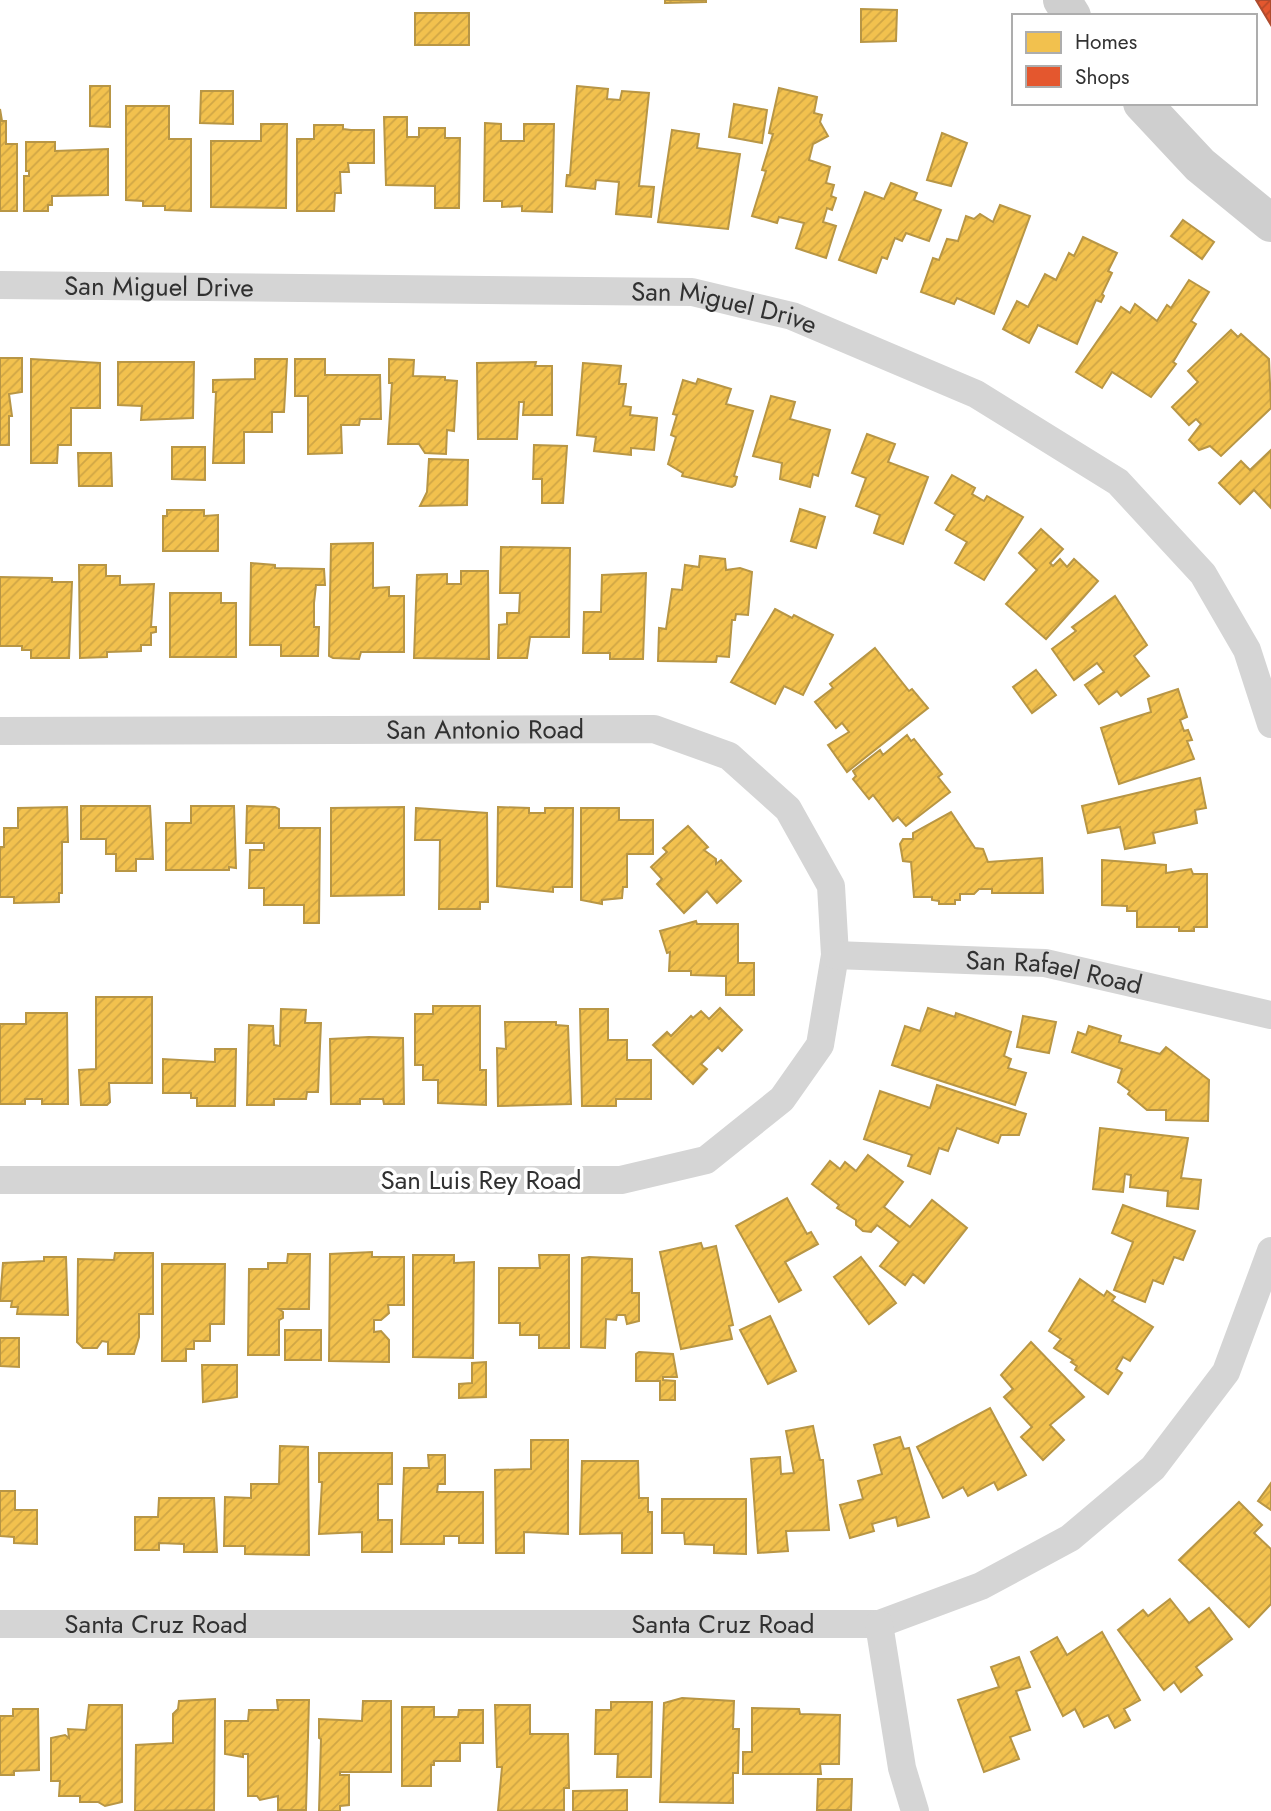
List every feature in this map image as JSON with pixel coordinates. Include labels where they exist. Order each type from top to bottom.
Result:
[{"type":"street","points":[[1144,105],[1200,165],[1271,223]]},
{"type":"street","name":"San Miguel Drive","points":[[0,285],[692,292],[792,316],[976,394],[1118,482],[1203,575],[1247,650],[1271,724]]},
{"type":"street","name":"San Antonio Road","points":[[0,731],[654,729],[729,756],[788,809],[831,886],[835,956]]},
{"type":"street","name":"San Rafael Road","points":[[835,956],[1045,963],[1271,1015]]},
{"type":"street","name":"San Luis Rey Road","points":[[0,1180],[621,1180],[706,1160],[782,1099],[820,1045],[835,956]]},
{"type":"street","name":"Santa Cruz Road","points":[[0,1624],[879,1623],[981,1586],[1070,1538],[1153,1468],[1226,1372],[1271,1251]]},
{"type":"street","points":[[879,1623],[902,1768],[915,1811]]},
{"type":"building: Homes","points":[[665,0],[706,0],[706,2],[665,3]]},
{"type":"building: Homes","points":[[861,9],[897,10],[896,41],[861,42]]},
{"type":"building: Homes","points":[[415,13],[469,13],[469,45],[415,45]]},
{"type":"building: Homes","points":[[90,86],[110,86],[110,127],[90,126]]},
{"type":"building: Homes","points":[[577,86],[608,89],[607,99],[620,100],[622,91],[649,93],[639,186],[654,187],[651,217],[616,214],[619,182],[596,180],[595,189],[566,186],[567,175],[570,175]]},
{"type":"building: Homes","points":[[779,88],[817,97],[814,113],[822,115],[820,122],[828,136],[813,144],[809,160],[830,167],[826,183],[834,185],[831,196],[836,198],[832,210],[827,208],[823,222],[836,226],[826,258],[796,248],[804,223],[779,217],[777,223],[752,216],[766,171],[762,170],[773,134],[769,133]]},
{"type":"building: Homes","points":[[201,91],[233,91],[233,124],[200,123]]},
{"type":"building: Homes","points":[[734,104],[767,110],[762,143],[729,137]]},
{"type":"building: Homes","points":[[126,106],[169,106],[169,139],[191,139],[191,211],[165,210],[165,206],[143,206],[143,201],[126,200]]},
{"type":"building: Homes","points":[[0,109],[2,121],[6,121],[6,144],[17,144],[17,211],[0,211]]},
{"type":"building: Homes","points":[[384,117],[407,117],[407,137],[419,137],[419,128],[445,128],[445,138],[460,138],[459,208],[435,208],[435,186],[386,185]]},
{"type":"building: Homes","points":[[485,123],[501,124],[501,141],[524,141],[524,124],[554,124],[552,212],[522,211],[522,206],[502,207],[502,201],[484,201]]},
{"type":"building: Homes","points":[[261,124],[287,124],[286,208],[211,207],[211,141],[261,141]]},
{"type":"building: Homes","points":[[314,125],[343,125],[343,129],[374,130],[374,163],[348,163],[349,172],[340,172],[341,193],[335,193],[334,211],[297,211],[297,139],[314,139]]},
{"type":"building: Homes","points":[[672,130],[699,134],[697,148],[740,154],[728,229],[658,222]]},
{"type":"building: Homes","points":[[942,133],[967,143],[951,186],[927,180]]},
{"type":"building: Homes","points":[[26,142],[55,142],[55,151],[108,149],[108,195],[52,196],[52,205],[48,205],[48,211],[24,211],[24,176],[29,176],[29,171],[26,171]]},
{"type":"building: Homes","points":[[891,183],[917,193],[914,200],[941,210],[929,241],[906,233],[902,241],[895,238],[887,259],[882,257],[876,273],[839,260],[865,192],[884,199]]},
{"type":"building: Homes","points":[[1000,205],[1030,216],[994,314],[957,298],[954,304],[921,292],[933,258],[939,260],[947,239],[958,241],[966,216],[974,219],[980,214],[993,222]]},
{"type":"building: Homes","points":[[1183,220],[1214,242],[1202,259],[1171,236]]},
{"type":"building: Homes","points":[[1083,237],[1117,253],[1108,271],[1112,273],[1102,294],[1104,296],[1101,302],[1096,300],[1077,344],[1038,325],[1029,343],[1003,329],[1017,301],[1028,307],[1045,274],[1056,280],[1069,253],[1074,256]]},
{"type":"building: Homes","points":[[1189,280],[1209,292],[1191,321],[1196,324],[1173,362],[1176,364],[1151,397],[1112,372],[1102,388],[1076,372],[1121,307],[1130,313],[1135,304],[1157,321],[1167,305],[1171,308]]},
{"type":"building: Homes","points":[[1231,330],[1238,337],[1241,334],[1269,359],[1271,408],[1221,456],[1210,446],[1199,450],[1189,440],[1201,424],[1196,419],[1189,425],[1172,407],[1198,382],[1188,371]]},
{"type":"building: Homes","points":[[0,358],[22,358],[22,392],[9,394],[12,416],[9,416],[9,445],[0,445]]},
{"type":"building: Homes","points":[[31,359],[100,363],[100,408],[71,408],[71,445],[58,445],[57,463],[31,463]]},
{"type":"building: Homes","points":[[255,359],[287,359],[284,412],[272,412],[272,432],[244,432],[244,463],[213,463],[216,392],[213,392],[213,380],[255,379]]},
{"type":"building: Homes","points":[[295,359],[325,359],[325,375],[380,375],[381,419],[360,419],[359,425],[341,425],[342,453],[308,454],[308,396],[295,396]]},
{"type":"building: Homes","points":[[389,359],[414,360],[413,376],[445,377],[445,380],[457,381],[454,431],[447,430],[446,454],[425,453],[419,444],[388,444],[392,383],[389,383]]},
{"type":"building: Homes","points":[[118,362],[194,362],[193,418],[141,420],[142,406],[118,405]]},
{"type":"building: Homes","points":[[536,362],[535,366],[552,366],[552,415],[523,415],[524,402],[519,402],[517,439],[478,439],[477,363]]},
{"type":"building: Homes","points":[[583,363],[621,366],[619,384],[626,384],[623,406],[631,407],[630,415],[657,418],[654,450],[631,448],[631,455],[594,451],[596,437],[577,435]]},
{"type":"building: Homes","points":[[698,379],[731,389],[726,404],[753,411],[734,476],[737,477],[735,485],[732,487],[682,476],[683,473],[668,464],[676,437],[671,435],[677,415],[673,414],[683,380],[696,384]]},
{"type":"building: Homes","points":[[771,396],[795,402],[790,419],[830,430],[818,476],[813,474],[810,487],[780,479],[782,463],[753,456]]},
{"type":"building: Homes","points":[[867,434],[895,444],[888,462],[928,477],[903,544],[874,533],[880,515],[856,506],[866,478],[852,473]]},
{"type":"building: Homes","points":[[534,445],[567,446],[563,503],[542,503],[542,479],[533,479]]},
{"type":"building: Homes","points":[[172,447],[205,447],[205,480],[172,479]]},
{"type":"building: Homes","points":[[1271,450],[1271,508],[1254,490],[1240,504],[1219,483],[1241,461],[1250,470]]},
{"type":"building: Homes","points":[[78,453],[111,453],[112,486],[79,486]]},
{"type":"building: Homes","points":[[429,459],[468,460],[467,505],[420,506],[427,492]]},
{"type":"building: Homes","points":[[952,475],[975,488],[972,494],[984,501],[987,496],[1023,517],[984,580],[955,563],[967,542],[946,530],[955,515],[935,503]]},
{"type":"building: Homes","points":[[800,509],[825,517],[816,548],[791,541]]},
{"type":"building: Homes","points":[[167,510],[204,510],[204,516],[218,515],[218,551],[163,551],[163,516],[167,516]]},
{"type":"building: Homes","points":[[1041,529],[1063,549],[1050,563],[1053,566],[1060,559],[1067,567],[1074,559],[1098,581],[1046,639],[1006,604],[1037,570],[1019,553]]},
{"type":"building: Homes","points":[[373,543],[373,588],[389,587],[389,596],[404,596],[404,652],[361,652],[359,659],[333,658],[329,656],[331,544]]},
{"type":"building: Homes","points":[[501,547],[570,548],[569,637],[530,637],[527,658],[498,658],[499,625],[507,624],[507,613],[519,613],[520,593],[500,593]]},
{"type":"building: Homes","points":[[700,556],[725,559],[726,570],[740,568],[752,572],[748,615],[736,614],[735,620],[732,620],[729,657],[717,656],[716,662],[658,661],[659,628],[666,629],[672,589],[682,590],[685,565],[699,567]]},
{"type":"building: Homes","points":[[251,563],[275,565],[275,568],[324,569],[325,585],[316,585],[314,603],[314,627],[319,627],[318,656],[281,656],[281,645],[250,645]]},
{"type":"building: Homes","points":[[79,565],[106,565],[106,576],[120,576],[120,585],[154,584],[151,627],[156,627],[156,632],[151,633],[151,645],[141,645],[141,651],[107,652],[107,657],[80,658]]},
{"type":"building: Homes","points":[[461,571],[488,571],[489,659],[414,658],[417,575],[447,574],[447,584],[461,584]]},
{"type":"building: Homes","points":[[646,573],[643,659],[610,659],[610,653],[583,653],[584,612],[601,612],[602,575]]},
{"type":"building: Homes","points":[[0,577],[52,578],[52,582],[72,582],[69,658],[31,658],[31,650],[22,650],[22,646],[0,646]]},
{"type":"building: Homes","points":[[170,593],[221,593],[221,603],[236,603],[236,657],[170,657]]},
{"type":"building: Homes","points":[[1115,596],[1147,645],[1134,656],[1149,676],[1121,696],[1117,691],[1099,704],[1085,685],[1104,672],[1097,663],[1074,680],[1052,649],[1076,631],[1072,627]]},
{"type":"building: Homes","points":[[775,609],[792,618],[794,615],[833,635],[803,695],[784,686],[775,704],[731,682]]},
{"type":"building: Homes","points":[[875,648],[909,691],[912,689],[928,708],[847,772],[828,745],[849,732],[842,723],[836,728],[815,702],[833,688],[830,684]]},
{"type":"building: Homes","points":[[1036,670],[1056,695],[1032,713],[1013,687]]},
{"type":"building: Homes","points":[[1178,689],[1187,717],[1180,720],[1184,731],[1188,730],[1192,740],[1187,741],[1194,759],[1119,784],[1101,728],[1151,712],[1148,699]]},
{"type":"building: Homes","points":[[907,735],[911,741],[914,739],[942,774],[938,777],[950,792],[906,826],[898,817],[893,821],[873,795],[869,799],[853,779],[856,776],[853,771],[880,750],[883,755]]},
{"type":"building: Homes","points":[[1200,778],[1206,808],[1195,810],[1197,823],[1153,833],[1155,843],[1125,849],[1120,827],[1088,833],[1082,806]]},
{"type":"building: Homes","points":[[81,806],[150,806],[153,859],[136,859],[136,871],[116,871],[116,854],[106,854],[106,839],[81,839]]},
{"type":"building: Homes","points":[[191,806],[234,806],[236,868],[166,870],[166,823],[191,823]]},
{"type":"building: Homes","points":[[247,806],[279,809],[279,828],[320,828],[319,923],[304,923],[304,905],[264,905],[264,888],[249,888],[250,850],[264,850],[264,843],[246,843]]},
{"type":"building: Homes","points":[[67,807],[68,842],[62,842],[62,893],[59,893],[59,902],[14,903],[14,897],[0,897],[0,847],[4,847],[4,828],[18,828],[18,808]]},
{"type":"building: Homes","points":[[404,807],[404,895],[331,896],[331,808]]},
{"type":"building: Homes","points":[[498,807],[529,808],[529,813],[545,813],[545,808],[573,808],[572,887],[553,887],[553,892],[497,886]]},
{"type":"building: Homes","points":[[416,808],[487,813],[488,902],[480,902],[480,909],[439,909],[440,840],[415,840]]},
{"type":"building: Homes","points":[[581,808],[619,808],[619,820],[653,820],[653,854],[627,854],[627,887],[623,887],[622,898],[602,900],[602,904],[581,900]]},
{"type":"building: Homes","points":[[951,812],[975,848],[983,849],[988,862],[1042,858],[1043,893],[992,893],[992,889],[979,889],[974,894],[960,894],[960,900],[955,900],[955,904],[939,904],[939,901],[932,900],[932,897],[914,897],[911,862],[903,861],[900,844],[903,839],[913,839],[913,833]]},
{"type":"building: Homes","points":[[688,826],[708,847],[704,850],[716,859],[716,864],[721,860],[741,881],[717,903],[707,891],[684,913],[657,884],[662,879],[651,867],[667,852],[663,848]]},
{"type":"building: Homes","points":[[1102,860],[1166,865],[1166,873],[1191,869],[1193,874],[1207,874],[1207,927],[1194,927],[1194,931],[1179,931],[1179,927],[1137,927],[1137,911],[1127,911],[1127,906],[1102,905]]},
{"type":"building: Homes","points":[[696,921],[697,924],[738,924],[738,963],[754,963],[754,995],[726,995],[726,976],[669,971],[670,952],[667,953],[660,931]]},
{"type":"building: Homes","points":[[96,997],[152,997],[152,1083],[109,1083],[110,1102],[107,1105],[81,1105],[79,1070],[96,1069]]},
{"type":"building: Homes","points":[[433,1006],[480,1006],[480,1070],[486,1070],[486,1105],[438,1103],[438,1080],[423,1080],[423,1065],[415,1065],[415,1014],[433,1014]]},
{"type":"building: Homes","points":[[720,1008],[742,1030],[722,1051],[718,1047],[701,1064],[707,1069],[693,1084],[653,1045],[667,1032],[671,1036],[691,1016],[693,1018],[701,1011],[709,1019]]},
{"type":"building: Homes","points":[[928,1008],[955,1017],[956,1013],[1011,1032],[1004,1056],[1011,1059],[1008,1068],[1026,1073],[1015,1105],[892,1065],[905,1026],[920,1031]]},
{"type":"building: Homes","points":[[281,1009],[306,1010],[305,1023],[321,1023],[318,1092],[307,1092],[306,1099],[274,1099],[274,1105],[247,1105],[249,1025],[273,1026],[274,1045],[280,1046]]},
{"type":"building: Homes","points":[[580,1009],[608,1009],[608,1040],[627,1040],[627,1060],[651,1060],[651,1099],[616,1099],[616,1106],[582,1106]]},
{"type":"building: Homes","points":[[26,1013],[67,1013],[68,1104],[42,1104],[42,1099],[25,1099],[25,1104],[0,1104],[0,1024],[26,1024]]},
{"type":"building: Homes","points":[[1023,1016],[1056,1022],[1049,1053],[1017,1047]]},
{"type":"building: Homes","points":[[505,1022],[556,1022],[556,1025],[568,1026],[571,1104],[498,1106],[497,1048],[506,1049]]},
{"type":"building: Homes","points":[[1089,1026],[1121,1036],[1119,1042],[1160,1054],[1166,1047],[1209,1080],[1208,1121],[1166,1120],[1166,1110],[1147,1110],[1128,1094],[1130,1091],[1118,1082],[1122,1069],[1072,1052],[1078,1032],[1086,1035]]},
{"type":"building: Homes","points":[[403,1038],[404,1104],[384,1104],[383,1099],[360,1099],[360,1104],[331,1104],[330,1039]]},
{"type":"building: Homes","points":[[215,1049],[236,1049],[235,1106],[197,1106],[197,1098],[191,1098],[191,1093],[163,1093],[163,1059],[215,1062]]},
{"type":"building: Homes","points":[[937,1085],[1026,1114],[1019,1135],[1001,1135],[998,1143],[957,1128],[948,1151],[939,1148],[930,1174],[908,1166],[912,1155],[864,1139],[880,1091],[930,1108]]},
{"type":"building: Homes","points":[[1100,1128],[1188,1138],[1181,1178],[1201,1180],[1198,1209],[1167,1206],[1168,1191],[1130,1187],[1131,1175],[1125,1174],[1123,1192],[1093,1189]]},
{"type":"building: Homes","points":[[868,1155],[903,1182],[884,1207],[910,1227],[932,1200],[967,1228],[924,1283],[913,1274],[905,1285],[880,1266],[899,1242],[877,1225],[871,1232],[863,1231],[856,1225],[856,1220],[837,1208],[839,1205],[812,1184],[830,1161],[840,1169],[845,1162],[856,1171]]},
{"type":"building: Homes","points":[[787,1198],[807,1234],[811,1232],[818,1244],[785,1262],[801,1290],[779,1302],[736,1226]]},
{"type":"building: Homes","points":[[1123,1205],[1195,1231],[1183,1260],[1174,1257],[1163,1284],[1153,1280],[1145,1302],[1114,1290],[1133,1242],[1112,1233]]},
{"type":"building: Homes","points":[[701,1243],[703,1249],[716,1246],[733,1325],[729,1326],[732,1339],[681,1349],[660,1252]]},
{"type":"building: Homes","points":[[372,1252],[372,1257],[404,1257],[404,1305],[388,1305],[389,1313],[381,1320],[374,1320],[374,1332],[381,1331],[389,1340],[389,1362],[329,1361],[330,1254]]},
{"type":"building: Homes","points":[[115,1253],[153,1253],[153,1314],[139,1314],[139,1337],[134,1354],[108,1354],[108,1342],[102,1341],[97,1348],[83,1348],[77,1342],[78,1259],[114,1260]]},
{"type":"building: Homes","points":[[288,1254],[310,1254],[309,1309],[279,1309],[283,1312],[283,1318],[279,1320],[279,1355],[248,1355],[249,1269],[268,1269],[268,1263],[287,1263]]},
{"type":"building: Homes","points":[[413,1255],[454,1255],[454,1263],[474,1262],[473,1358],[413,1357]]},
{"type":"building: Homes","points":[[539,1255],[569,1255],[569,1348],[539,1348],[539,1335],[520,1335],[520,1323],[499,1323],[499,1268],[540,1268]]},
{"type":"building: Homes","points":[[44,1257],[66,1257],[68,1315],[17,1314],[18,1307],[11,1307],[12,1301],[0,1301],[3,1263],[44,1261]]},
{"type":"building: Homes","points":[[861,1257],[896,1303],[869,1324],[834,1277]]},
{"type":"building: Homes","points":[[582,1258],[632,1259],[632,1293],[639,1293],[639,1321],[627,1324],[625,1315],[617,1315],[616,1320],[606,1319],[605,1348],[581,1347]]},
{"type":"building: Homes","points":[[162,1264],[225,1264],[224,1324],[210,1324],[210,1341],[194,1341],[194,1349],[186,1349],[186,1361],[162,1361]]},
{"type":"building: Homes","points":[[1080,1279],[1104,1296],[1107,1291],[1115,1297],[1112,1301],[1153,1327],[1130,1361],[1123,1357],[1116,1369],[1122,1373],[1108,1394],[1075,1370],[1077,1366],[1071,1362],[1073,1360],[1054,1348],[1061,1339],[1049,1331]]},
{"type":"building: Homes","points":[[770,1316],[796,1371],[768,1384],[740,1330]]},
{"type":"building: Homes","points":[[285,1330],[321,1330],[321,1360],[285,1360]]},
{"type":"building: Homes","points":[[0,1338],[19,1338],[19,1367],[0,1366]]},
{"type":"building: Homes","points":[[1031,1342],[1084,1397],[1050,1425],[1064,1440],[1043,1460],[1021,1437],[1032,1427],[1004,1397],[1013,1389],[1001,1375]]},
{"type":"building: Homes","points":[[636,1354],[673,1354],[677,1377],[663,1377],[663,1380],[675,1381],[675,1400],[660,1400],[660,1381],[636,1381]]},
{"type":"building: Homes","points":[[486,1362],[486,1397],[459,1398],[459,1384],[472,1383],[472,1363]]},
{"type":"building: Homes","points":[[202,1365],[237,1365],[237,1397],[203,1402]]},
{"type":"building: Homes","points":[[990,1408],[1026,1475],[998,1490],[994,1482],[968,1496],[963,1487],[943,1498],[917,1447]]},
{"type":"building: Homes","points":[[813,1426],[820,1460],[823,1460],[829,1530],[786,1531],[788,1551],[758,1553],[751,1459],[780,1457],[781,1474],[794,1473],[786,1431]]},
{"type":"building: Homes","points":[[900,1437],[904,1449],[909,1448],[929,1517],[898,1526],[896,1517],[872,1524],[874,1531],[850,1538],[840,1505],[863,1499],[858,1481],[882,1474],[874,1445]]},
{"type":"building: Homes","points":[[531,1440],[568,1440],[568,1534],[524,1532],[524,1553],[496,1553],[495,1470],[531,1469]]},
{"type":"building: Homes","points":[[280,1446],[308,1447],[309,1555],[245,1554],[245,1546],[224,1546],[225,1497],[251,1498],[251,1484],[279,1484]]},
{"type":"building: Homes","points":[[319,1453],[392,1453],[392,1484],[378,1484],[378,1520],[392,1520],[392,1552],[362,1552],[362,1532],[319,1534],[322,1482],[319,1482]]},
{"type":"building: Homes","points":[[428,1455],[445,1455],[445,1484],[438,1484],[437,1492],[483,1492],[483,1543],[459,1543],[459,1536],[444,1536],[444,1544],[401,1544],[404,1468],[429,1468]]},
{"type":"building: Homes","points":[[582,1461],[638,1461],[639,1498],[648,1498],[648,1512],[652,1512],[652,1553],[622,1553],[622,1533],[580,1534]]},
{"type":"building: Homes","points":[[1271,1483],[1271,1510],[1258,1501]]},
{"type":"building: Homes","points":[[0,1491],[15,1491],[15,1510],[37,1510],[37,1544],[14,1543],[14,1537],[0,1536]]},
{"type":"building: Homes","points":[[159,1498],[214,1498],[217,1552],[184,1552],[184,1544],[159,1543],[159,1550],[135,1550],[135,1517],[158,1517]]},
{"type":"building: Homes","points":[[662,1499],[746,1499],[746,1554],[714,1553],[714,1545],[685,1544],[684,1533],[662,1533]]},
{"type":"building: Homes","points":[[1239,1502],[1262,1525],[1254,1533],[1271,1549],[1271,1604],[1249,1627],[1179,1560]]},
{"type":"building: Homes","points":[[1170,1599],[1189,1623],[1209,1608],[1232,1639],[1196,1667],[1202,1675],[1181,1692],[1174,1682],[1164,1690],[1118,1630],[1143,1610],[1148,1616]]},
{"type":"building: Homes","points":[[1102,1632],[1140,1700],[1124,1709],[1130,1720],[1115,1728],[1108,1715],[1084,1727],[1075,1709],[1063,1716],[1031,1652],[1057,1637],[1067,1655]]},
{"type":"building: Homes","points":[[1019,1657],[1030,1687],[1016,1691],[1030,1730],[1010,1737],[1019,1759],[984,1772],[958,1700],[999,1687],[991,1667]]},
{"type":"building: Homes","points":[[682,1698],[734,1701],[733,1729],[739,1729],[738,1773],[733,1773],[733,1803],[660,1802],[664,1703]]},
{"type":"building: Homes","points":[[215,1699],[214,1810],[135,1811],[136,1745],[173,1743],[173,1714],[178,1709],[179,1701]]},
{"type":"building: Homes","points":[[277,1700],[309,1700],[306,1810],[278,1810],[278,1796],[260,1800],[257,1796],[248,1796],[248,1754],[243,1754],[243,1757],[225,1754],[225,1721],[248,1721],[249,1710],[278,1710]]},
{"type":"building: Homes","points":[[363,1701],[391,1701],[391,1772],[340,1772],[340,1775],[349,1775],[349,1805],[340,1806],[340,1811],[319,1811],[319,1719],[362,1721]]},
{"type":"building: Homes","points":[[611,1702],[652,1702],[651,1777],[617,1777],[618,1754],[595,1754],[596,1710],[611,1710]]},
{"type":"building: Homes","points":[[89,1705],[122,1705],[122,1802],[105,1806],[98,1802],[80,1802],[80,1796],[59,1796],[60,1781],[51,1781],[51,1738],[65,1735],[69,1738],[68,1729],[86,1730]]},
{"type":"building: Homes","points":[[495,1705],[530,1705],[530,1734],[568,1734],[569,1788],[564,1788],[564,1810],[498,1811],[502,1767],[497,1767]]},
{"type":"building: Homes","points":[[402,1707],[434,1707],[434,1717],[458,1717],[459,1710],[483,1710],[483,1743],[460,1743],[460,1761],[434,1761],[434,1765],[431,1765],[431,1786],[402,1786]]},
{"type":"building: Homes","points":[[752,1708],[799,1709],[800,1714],[840,1715],[839,1764],[820,1764],[821,1774],[743,1774],[743,1752],[752,1752]]},
{"type":"building: Homes","points":[[13,1709],[38,1709],[39,1770],[14,1771],[14,1775],[0,1775],[0,1716],[13,1716]]},
{"type":"building: Homes","points":[[818,1779],[852,1779],[851,1810],[817,1810]]},
{"type":"building: Homes","points":[[627,1790],[627,1811],[573,1811],[573,1791]]},
{"type":"building: Shops","points":[[1256,0],[1271,0],[1271,25]]}]
